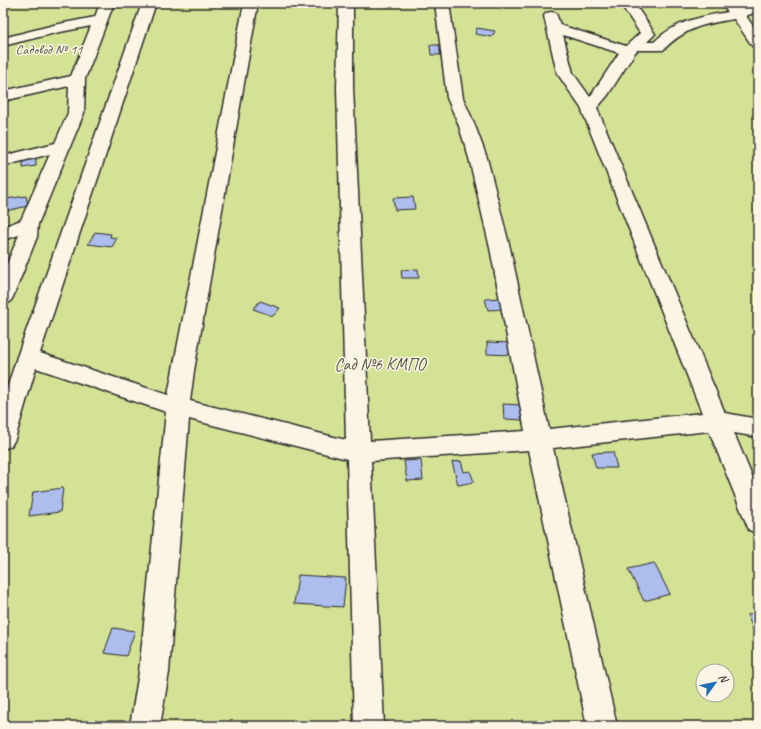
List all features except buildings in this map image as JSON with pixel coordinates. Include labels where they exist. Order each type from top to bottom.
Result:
[{"type":"lane","points":[[3,297],[28,237],[29,224],[76,113],[77,79],[107,3]]},
{"type":"lane","points":[[3,439],[28,357],[149,3]]},
{"type":"lane","points":[[145,726],[154,672],[178,407],[251,3]]},
{"type":"lane","points":[[346,3],[345,88],[357,452],[369,726]]},
{"type":"lane","points":[[442,3],[455,98],[466,123],[478,158],[500,248],[539,440],[602,726]]},
{"type":"lane","points":[[589,108],[600,95],[631,48],[648,34],[627,3]]},
{"type":"lane","points":[[727,3],[738,14],[758,44]]},
{"type":"lane","points":[[758,6],[738,14],[698,21],[670,35],[658,47],[631,48],[552,22],[565,73],[589,108],[758,522]]},
{"type":"lane","points":[[3,42],[54,29],[101,20]]},
{"type":"lane","points":[[3,96],[77,79]]},
{"type":"lane","points":[[3,161],[62,146]]},
{"type":"lane","points":[[3,234],[29,224]]},
{"type":"lane","points":[[28,357],[178,407],[357,452],[539,440],[717,421],[758,428]]},
{"type":"green space","name":"Сад №6 КМПО","points":[[3,3],[758,3],[758,726],[3,726]]},
{"type":"park label","name":"Садовод № 11","points":[[49,49]]}]
